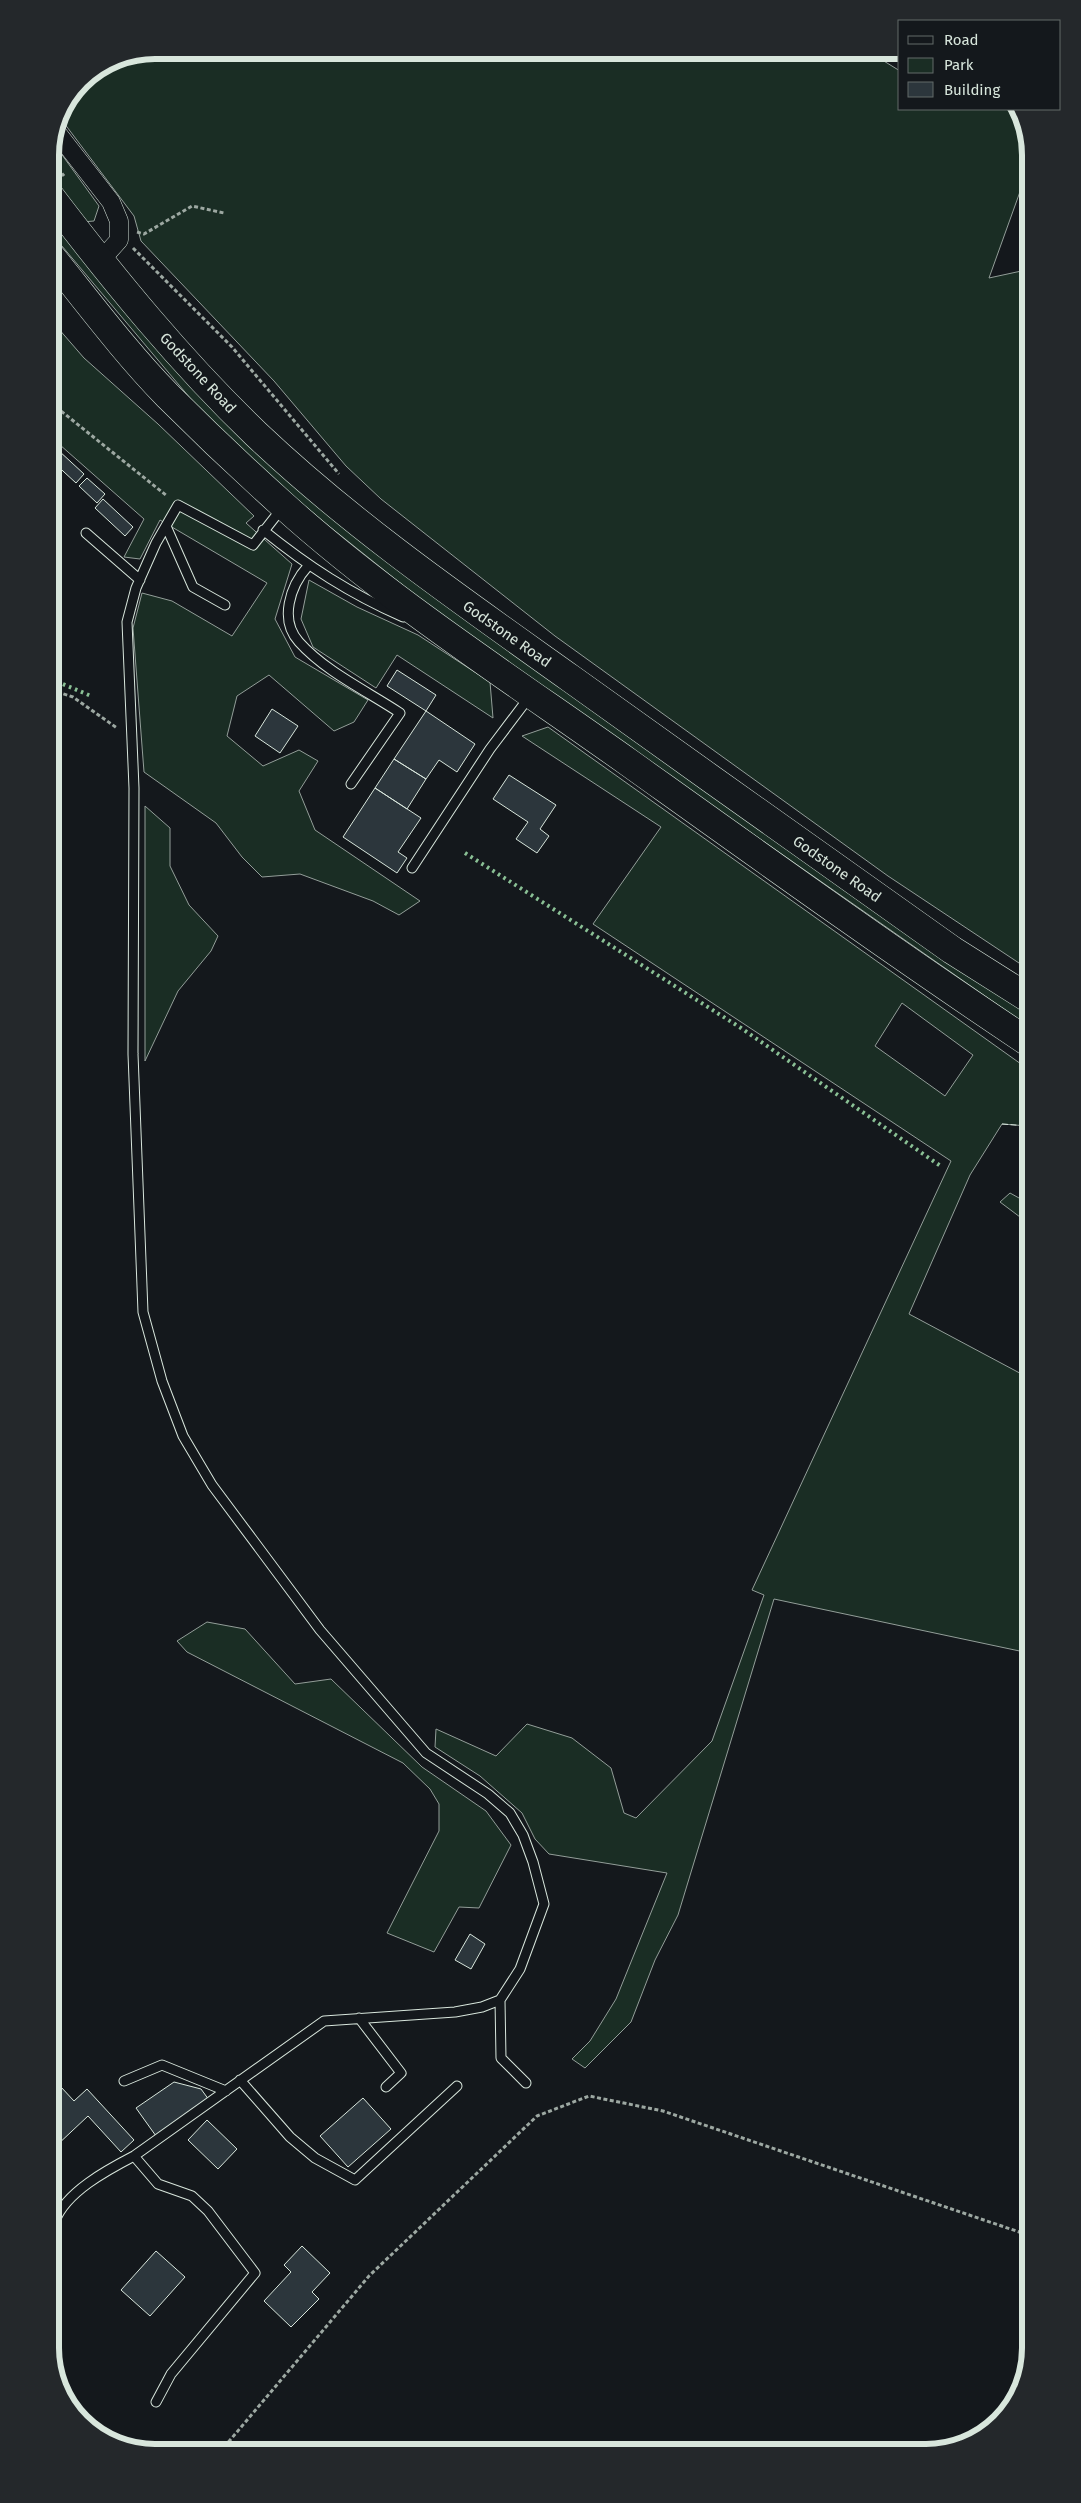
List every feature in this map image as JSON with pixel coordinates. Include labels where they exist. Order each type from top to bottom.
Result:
[{"type":"highway","name":"Godstone Road","points":[[59,189],[100,261],[190,367],[256,434],[324,495],[460,600],[952,950],[1022,994]]},
{"type":"highway","points":[[59,265],[105,324],[167,395],[284,506],[329,544],[532,694],[900,955],[1022,1038]]},
{"type":"street","points":[[61,137],[111,202],[119,221],[119,234],[100,261]]},
{"type":"lane","points":[[284,506],[263,530],[253,545],[178,504],[140,580],[127,622],[134,788],[133,1054],[143,1312],[162,1381],[183,1436],[212,1485],[320,1630],[426,1752],[488,1794],[510,1813],[523,1835],[534,1862],[544,1904],[520,1969],[500,2000],[501,2058],[526,2083]]},
{"type":"lane","points":[[166,526],[193,587],[225,605]]},
{"type":"lane","points":[[263,530],[308,566],[363,599],[418,623],[446,632]]},
{"type":"lane","points":[[86,533],[140,580]]},
{"type":"lane","points":[[308,566],[298,577],[290,596],[289,621],[298,641],[325,665],[400,713],[350,784]]},
{"type":"lane","points":[[412,868],[490,749],[532,694]]},
{"type":"lane","points":[[59,2211],[102,2172],[134,2156],[324,2021],[455,2012],[482,2007],[500,2000]]},
{"type":"lane","points":[[359,2018],[401,2073],[386,2087]]},
{"type":"lane","points":[[124,2081],[162,2065],[226,2091]]},
{"type":"lane","points":[[240,2080],[290,2137],[315,2158],[355,2180],[457,2086]]},
{"type":"lane","points":[[134,2156],[158,2184],[192,2196],[208,2211],[255,2273],[171,2374],[156,2402]]},
{"type":"path","points":[[119,234],[144,234],[192,206],[224,213]]},
{"type":"path","points":[[119,234],[232,347],[340,475]]},
{"type":"path","points":[[59,409],[178,504]]},
{"type":"path","points":[[59,693],[72,698],[132,738]]},
{"type":"path","points":[[227,2444],[369,2276],[537,2116],[589,2096],[662,2111],[1022,2233]]},
{"type":"green space","points":[[881,59],[898,70],[898,110],[1011,110],[1017,124],[1022,149],[1022,186],[989,278],[1022,271],[1022,965],[888,876],[555,636],[381,499],[346,466],[274,381],[141,241],[134,216],[64,123],[75,102],[96,79],[118,66],[143,60]]},
{"type":"green space","points":[[59,151],[99,206],[94,221],[82,222],[59,192]]},
{"type":"green space","points":[[59,226],[239,436],[1022,1007],[1022,1022],[449,622],[255,464],[195,404],[59,242]]},
{"type":"green space","points":[[59,329],[84,358],[158,424],[254,516],[246,523],[292,564],[275,619],[295,657],[368,700],[354,722],[334,731],[269,675],[237,696],[227,736],[263,766],[299,750],[318,761],[299,791],[315,830],[420,901],[399,915],[373,901],[300,874],[262,877],[242,857],[216,823],[144,772],[133,628],[142,593],[172,601],[232,636],[267,583],[160,520],[140,559],[124,557],[144,519],[59,444]]},
{"type":"green space","points":[[309,580],[357,607],[418,635],[490,682],[493,718],[397,655],[376,688],[313,647],[301,619]]},
{"type":"green space","points":[[548,727],[1022,1065],[1022,1126],[1002,1124],[970,1175],[909,1314],[1022,1374],[1022,1652],[774,1599],[678,1915],[655,1960],[631,2022],[585,2068],[572,2059],[590,2041],[616,1999],[667,1873],[549,1854],[535,1839],[522,1813],[480,1776],[435,1747],[436,1729],[496,1756],[527,1724],[572,1738],[611,1768],[624,1813],[636,1818],[712,1741],[764,1595],[752,1590],[951,1161],[593,924],[661,827],[522,736]],"holes":[[[902,1003],[973,1055],[945,1096],[875,1046]]]},
{"type":"green space","points":[[145,806],[170,828],[170,866],[189,905],[218,936],[211,951],[178,991],[145,1061]]},
{"type":"green space","points":[[1010,1193],[1022,1200],[1022,1218],[1000,1202]]},
{"type":"green space","points":[[207,1622],[245,1629],[295,1684],[331,1679],[422,1767],[486,1811],[511,1845],[479,1908],[459,1907],[434,1952],[387,1933],[439,1831],[439,1804],[430,1789],[403,1763],[187,1652],[177,1641]]},
{"type":"building","points":[[59,451],[84,474],[76,483],[59,467]]},
{"type":"building","points":[[87,478],[105,494],[97,503],[79,486]]},
{"type":"building","points":[[103,499],[133,527],[125,536],[95,508]]},
{"type":"building","points":[[397,670],[436,695],[426,711],[387,686]]},
{"type":"building","points":[[272,709],[298,726],[280,753],[255,736]]},
{"type":"building","points":[[426,711],[475,744],[457,772],[439,760],[426,779],[394,759]]},
{"type":"building","points":[[394,759],[426,779],[407,809],[375,788]]},
{"type":"building","points":[[509,775],[556,805],[540,829],[549,836],[537,853],[516,839],[528,822],[493,799]]},
{"type":"building","points":[[375,788],[421,818],[398,852],[407,858],[397,873],[343,837]]},
{"type":"building","points":[[470,1934],[485,1944],[471,1969],[455,1960]]},
{"type":"building","points":[[174,2082],[201,2089],[209,2100],[156,2136],[136,2108]]},
{"type":"building","points":[[61,2087],[74,2101],[87,2089],[134,2140],[121,2152],[88,2116],[59,2143],[59,2089]]},
{"type":"building","points":[[363,2098],[391,2129],[348,2167],[320,2136]]},
{"type":"building","points":[[207,2120],[237,2149],[218,2169],[188,2140]]},
{"type":"building","points":[[302,2246],[330,2273],[312,2292],[319,2299],[291,2327],[264,2301],[291,2272],[284,2265]]},
{"type":"building","points":[[156,2251],[185,2277],[150,2316],[121,2290]]},
{"type":"hedge","points":[[59,682],[91,696]]},
{"type":"hedge","points":[[465,853],[741,1028],[942,1167]]},
{"type":"fence","points":[[1002,1124],[1022,1126]]}]
